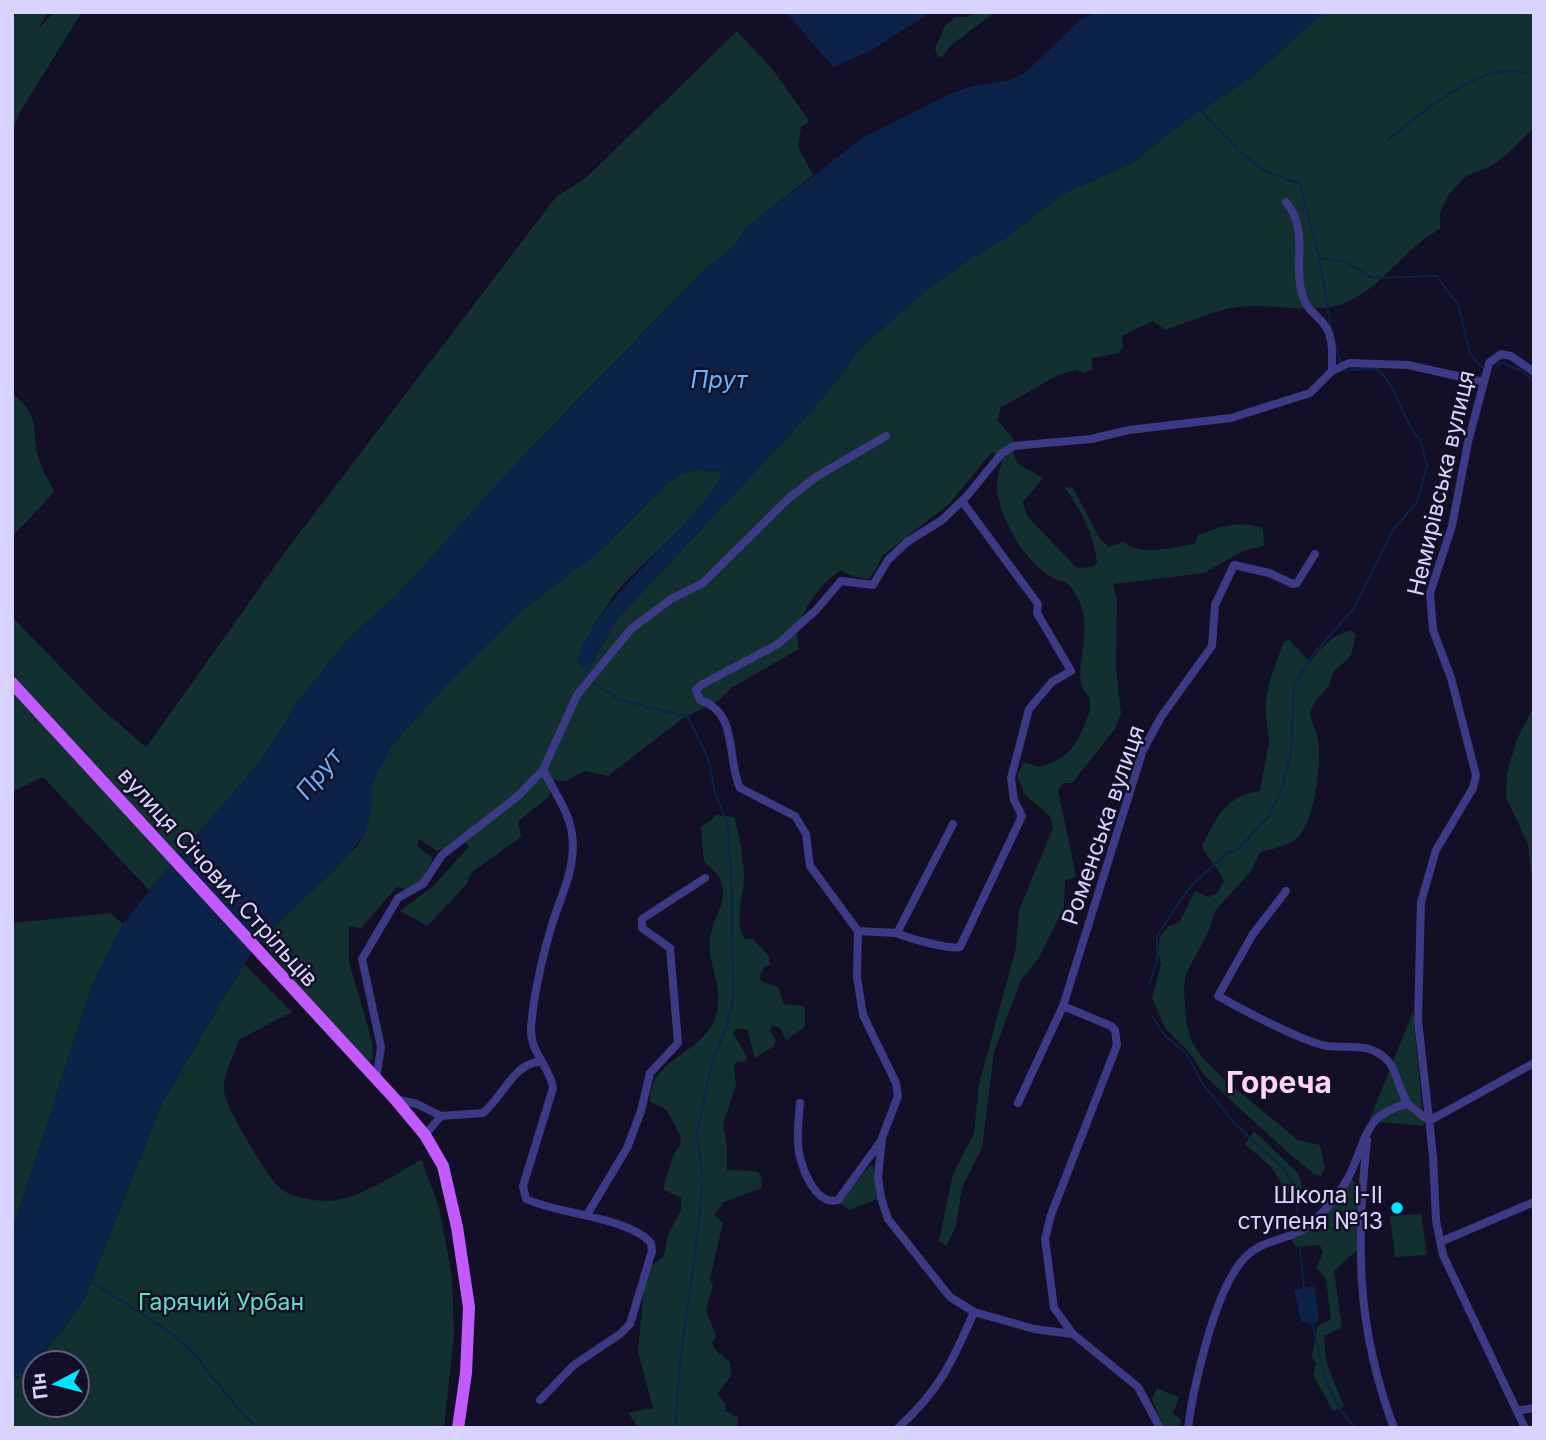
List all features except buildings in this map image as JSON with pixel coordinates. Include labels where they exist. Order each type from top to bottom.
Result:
[{"type":"main road","name":"вулиця Січових Стрільців","points":[[12,684],[321,1023],[394,1098],[425,1135],[443,1166],[449,1185],[466,1275],[469,1337],[458,1428]]},
{"type":"street","points":[[1286,202],[1295,213],[1300,236],[1299,271],[1303,297],[1311,313],[1325,324],[1330,337],[1334,370]]},
{"type":"street","name":"Немирівська вулиця","points":[[1525,1428],[1443,1255],[1418,1020],[1421,902],[1436,850],[1472,789],[1476,775],[1451,678],[1433,630],[1430,593],[1452,526],[1489,363],[1501,354],[1511,356],[1534,372]]},
{"type":"street","points":[[1073,1334],[1034,1329],[974,1312],[950,1297],[888,1219],[878,1177],[883,1138],[898,1096],[896,1083],[863,1015],[857,978],[858,931],[810,866],[806,834],[795,816],[740,788],[724,719],[718,708],[697,696],[696,690],[778,644],[816,610],[841,582],[873,585],[888,560],[962,501],[1002,453],[1014,446],[1091,439],[1129,430],[1231,418],[1310,393],[1334,370],[1349,363],[1408,365],[1483,382]]},
{"type":"street","points":[[376,1080],[381,1047],[362,959],[398,898],[423,884],[442,855],[518,796],[543,770],[577,695],[631,629],[671,599],[703,583],[789,498],[816,477],[886,436]]},
{"type":"street","points":[[858,931],[897,933],[909,939],[928,940],[949,949],[960,947],[1022,816],[1014,800],[1011,778],[1029,709],[1052,682],[1070,671],[1037,613],[1038,604],[962,501]]},
{"type":"street","name":"Роменська вулиця","points":[[1018,1103],[1063,1006],[1143,750],[1161,717],[1212,646],[1216,605],[1234,565],[1269,573],[1293,584],[1297,583],[1315,555]]},
{"type":"street","points":[[540,1400],[574,1365],[620,1334],[630,1324],[650,1259],[651,1243],[636,1233],[587,1215],[538,1204],[526,1199],[524,1192],[523,1186],[553,1088],[551,1073],[541,1062],[531,1031],[533,1015],[551,926],[568,882],[573,858],[572,832],[543,770]]},
{"type":"street","points":[[897,933],[953,824]]},
{"type":"street","points":[[587,1215],[627,1149],[641,1111],[650,1073],[678,1044],[670,948],[642,928],[642,919],[705,878]]},
{"type":"street","points":[[1286,891],[1253,934],[1218,996],[1318,1044],[1352,1044],[1381,1056],[1389,1061],[1398,1089],[1408,1104],[1429,1121],[1534,1063]]},
{"type":"street","points":[[1063,1006],[1111,1026],[1115,1030],[1116,1045],[1051,1215],[1045,1239],[1054,1308],[1073,1334],[1138,1387],[1160,1428]]},
{"type":"street","name":"вулиця Січових Стрільців","points":[[394,1098],[418,1104],[441,1116],[483,1113],[505,1091],[520,1068],[541,1062]]},
{"type":"street","points":[[800,1103],[797,1145],[802,1166],[819,1196],[832,1202],[838,1200],[883,1138]]},
{"type":"street","points":[[1188,1428],[1190,1409],[1217,1310],[1235,1269],[1249,1251],[1261,1243],[1290,1237],[1316,1220],[1348,1178],[1373,1120],[1384,1110],[1408,1104]]},
{"type":"street","points":[[425,1135],[441,1116]]},
{"type":"street","points":[[1368,1130],[1361,1198],[1363,1312],[1376,1378],[1394,1428]]},
{"type":"street","points":[[1440,1242],[1534,1202]]},
{"type":"street","points":[[898,1428],[937,1389],[952,1363],[974,1312]]},
{"type":"street","points":[[1517,1411],[1534,1408]]},
{"type":"green space","points":[[17,12],[48,12],[38,29],[54,12],[82,12],[20,112],[12,131],[12,21]]},
{"type":"green space","points":[[979,12],[995,12],[950,46],[943,57],[938,56],[935,49],[945,26],[955,17],[966,17]]},
{"type":"green space","points":[[1324,12],[1534,12],[1534,128],[1490,167],[1466,176],[1449,194],[1440,213],[1440,229],[1426,237],[1379,281],[1354,299],[1326,308],[1232,308],[1165,330],[1153,321],[1122,336],[1123,347],[1119,353],[1092,358],[1092,369],[1084,373],[1075,370],[1058,375],[1000,408],[998,421],[1013,438],[1014,456],[1018,464],[1043,478],[1023,502],[1027,516],[1077,568],[1092,567],[1097,563],[1086,523],[1064,487],[1073,488],[1100,539],[1109,547],[1123,542],[1140,549],[1167,549],[1195,544],[1198,535],[1239,524],[1263,529],[1264,546],[1243,551],[1204,573],[1113,584],[1117,599],[1116,668],[1121,713],[1115,729],[1072,783],[1063,783],[1058,790],[1076,876],[1065,881],[1064,907],[1038,959],[1021,980],[994,1052],[982,1148],[962,1188],[956,1226],[946,1246],[939,1241],[953,1174],[974,1133],[979,1084],[1016,948],[1019,910],[1053,828],[1050,816],[1024,794],[1017,776],[1024,762],[1040,767],[1067,753],[1080,736],[1090,705],[1080,675],[1084,631],[1078,598],[1066,582],[1042,571],[1031,560],[1012,532],[997,490],[1002,458],[992,452],[949,504],[882,556],[868,579],[852,576],[841,570],[815,594],[799,627],[799,649],[731,688],[718,701],[683,718],[608,776],[585,771],[566,781],[555,780],[549,785],[550,796],[518,821],[521,837],[472,872],[466,885],[427,926],[400,911],[432,887],[469,847],[464,840],[437,851],[419,839],[417,846],[433,858],[422,880],[410,890],[397,887],[361,928],[349,926],[349,962],[372,1041],[373,1059],[366,1065],[260,940],[357,846],[365,834],[372,785],[377,771],[392,745],[446,685],[521,611],[605,547],[678,475],[695,470],[721,471],[719,482],[696,513],[620,588],[607,605],[590,633],[577,663],[583,668],[596,655],[619,617],[795,429],[827,393],[859,349],[923,293],[971,258],[1007,237],[1063,194],[1132,163],[1185,121],[1253,76]]},
{"type":"green space","points":[[737,31],[773,70],[808,119],[808,123],[801,127],[798,147],[813,175],[747,227],[734,246],[705,269],[532,447],[399,593],[350,637],[299,700],[261,761],[149,890],[43,777],[12,792],[12,617],[103,710],[146,747],[285,552],[556,197],[587,177]]},
{"type":"green space","points":[[12,393],[22,402],[32,418],[40,462],[54,492],[12,537]]},
{"type":"green space","points":[[1352,631],[1356,635],[1351,656],[1333,672],[1329,686],[1316,700],[1310,713],[1317,736],[1319,762],[1316,792],[1303,831],[1292,842],[1260,853],[1251,871],[1215,911],[1210,928],[1186,974],[1184,988],[1186,1023],[1192,1042],[1201,1056],[1225,1080],[1298,1140],[1320,1145],[1325,1167],[1321,1176],[1314,1174],[1293,1157],[1205,1076],[1189,1052],[1165,1028],[1152,998],[1161,964],[1158,953],[1160,937],[1168,926],[1179,923],[1195,891],[1209,897],[1217,893],[1224,882],[1202,845],[1218,816],[1230,803],[1238,797],[1260,791],[1269,742],[1265,709],[1269,683],[1284,641],[1289,640],[1310,662],[1333,638]]},
{"type":"green space","points":[[1534,706],[1534,901],[1528,844],[1506,797],[1507,772],[1517,739]]},
{"type":"green space","points":[[717,815],[734,817],[736,824],[744,876],[739,917],[742,932],[745,939],[753,939],[769,956],[770,965],[764,967],[759,978],[778,987],[784,1004],[805,1006],[805,1027],[786,1040],[781,1029],[772,1025],[770,1031],[776,1040],[774,1046],[755,1058],[747,1029],[736,1029],[733,1033],[747,1057],[745,1062],[737,1062],[734,1066],[736,1086],[723,1124],[727,1170],[756,1171],[761,1175],[762,1188],[724,1202],[714,1215],[723,1223],[706,1310],[716,1336],[712,1343],[715,1350],[730,1362],[731,1376],[717,1394],[726,1404],[725,1411],[738,1417],[737,1428],[639,1428],[628,1413],[653,1408],[638,1352],[644,1287],[649,1267],[664,1256],[668,1234],[681,1210],[681,1198],[663,1189],[673,1156],[681,1143],[680,1135],[666,1109],[650,1102],[652,1087],[658,1075],[708,1031],[718,1008],[710,939],[723,890],[716,873],[704,862],[701,827]]},
{"type":"green space","points":[[110,913],[123,924],[92,985],[12,1232],[12,923]]},
{"type":"green space","name":"Гарячий Урбан","points":[[244,964],[292,1012],[240,1039],[224,1084],[231,1111],[258,1159],[276,1184],[287,1193],[298,1197],[323,1201],[340,1200],[376,1185],[421,1159],[439,1207],[452,1277],[454,1335],[444,1428],[12,1428],[12,1383],[21,1375],[21,1419],[91,1419],[91,1349],[48,1349],[83,1302],[162,1103]]},
{"type":"green space","points":[[1413,1012],[1424,1126],[1369,1121]]},
{"type":"green space","points":[[1254,1131],[1299,1174],[1303,1191],[1290,1196],[1271,1167],[1245,1144]]},
{"type":"green space","points":[[870,1165],[874,1167],[877,1199],[850,1210],[839,1203]]},
{"type":"green space","points":[[1351,1179],[1359,1185],[1359,1248],[1334,1271],[1342,1327],[1324,1336],[1326,1361],[1344,1407],[1333,1411],[1313,1375],[1316,1364],[1312,1357],[1317,1326],[1331,1319],[1326,1279],[1316,1267],[1323,1253],[1320,1245],[1296,1247],[1292,1241],[1295,1224],[1301,1221],[1308,1231],[1330,1208]]},
{"type":"green space","points":[[1421,1214],[1427,1255],[1395,1257],[1390,1216]]},
{"type":"green space","points":[[1157,1388],[1179,1397],[1173,1414],[1181,1419],[1180,1428],[1164,1428],[1152,1399]]},
{"type":"water","points":[[786,12],[931,12],[872,50],[833,67]]},
{"type":"water","name":"Прут","points":[[1096,12],[1324,12],[1253,76],[1185,121],[1132,163],[1063,194],[1007,237],[971,258],[923,293],[859,349],[827,393],[795,429],[619,617],[596,655],[583,668],[577,663],[586,639],[604,612],[702,504],[717,485],[721,471],[695,470],[678,475],[605,547],[521,611],[446,685],[392,745],[372,785],[371,816],[365,834],[338,867],[260,940],[244,964],[162,1103],[83,1302],[48,1349],[21,1349],[21,1375],[12,1383],[12,1233],[92,985],[123,924],[162,874],[261,761],[299,700],[350,637],[399,593],[494,487],[705,269],[734,246],[747,227],[864,137],[950,94],[972,86],[1010,80],[1026,72],[1081,19]]},
{"type":"water","points":[[1314,1286],[1319,1320],[1313,1325],[1301,1321],[1294,1290]]},
{"type":"waterway","points":[[1388,140],[1437,102],[1478,79],[1498,72],[1517,71],[1534,77]]},
{"type":"waterway","points":[[1201,111],[1237,148]]},
{"type":"waterway","points":[[1241,153],[1265,171],[1300,184],[1319,257],[1331,327]]},
{"type":"waterway","points":[[1319,258],[1344,261],[1373,278],[1436,276],[1458,304],[1470,354],[1482,367]]},
{"type":"waterway","points":[[1334,339],[1341,364]]},
{"type":"waterway","points":[[1497,366],[1500,362],[1522,371],[1534,382]]},
{"type":"waterway","points":[[1149,985],[1157,960],[1157,936],[1181,899],[1194,883],[1227,853],[1238,849],[1269,816],[1281,792],[1291,753],[1294,685],[1312,656],[1354,608],[1393,530],[1417,502],[1427,466],[1421,442],[1411,428],[1389,382],[1377,369],[1343,370]]},
{"type":"waterway","points":[[584,674],[596,655]]},
{"type":"waterway","points":[[593,682],[618,699],[688,717],[708,758],[715,792],[728,826],[733,999],[726,1028],[711,1066],[697,1134],[702,1175]]},
{"type":"waterway","points":[[1534,789],[1534,806]]},
{"type":"waterway","points":[[1153,1017],[1165,1036],[1186,1053],[1203,1084],[1235,1124],[1284,1169],[1295,1187],[1298,1220]]},
{"type":"waterway","points":[[676,1428],[680,1366],[702,1183]]},
{"type":"waterway","points":[[1300,1247],[1304,1289]]},
{"type":"waterway","points":[[92,1282],[161,1326],[186,1346],[257,1428]]},
{"type":"waterway","points":[[1313,1325],[1331,1393],[1356,1428]]},
{"type":"place","name":"Школа I-II ступеня №13","points":[[1397,1208]]},
{"type":"district","name":"Гореча","points":[[1279,1083]]}]
